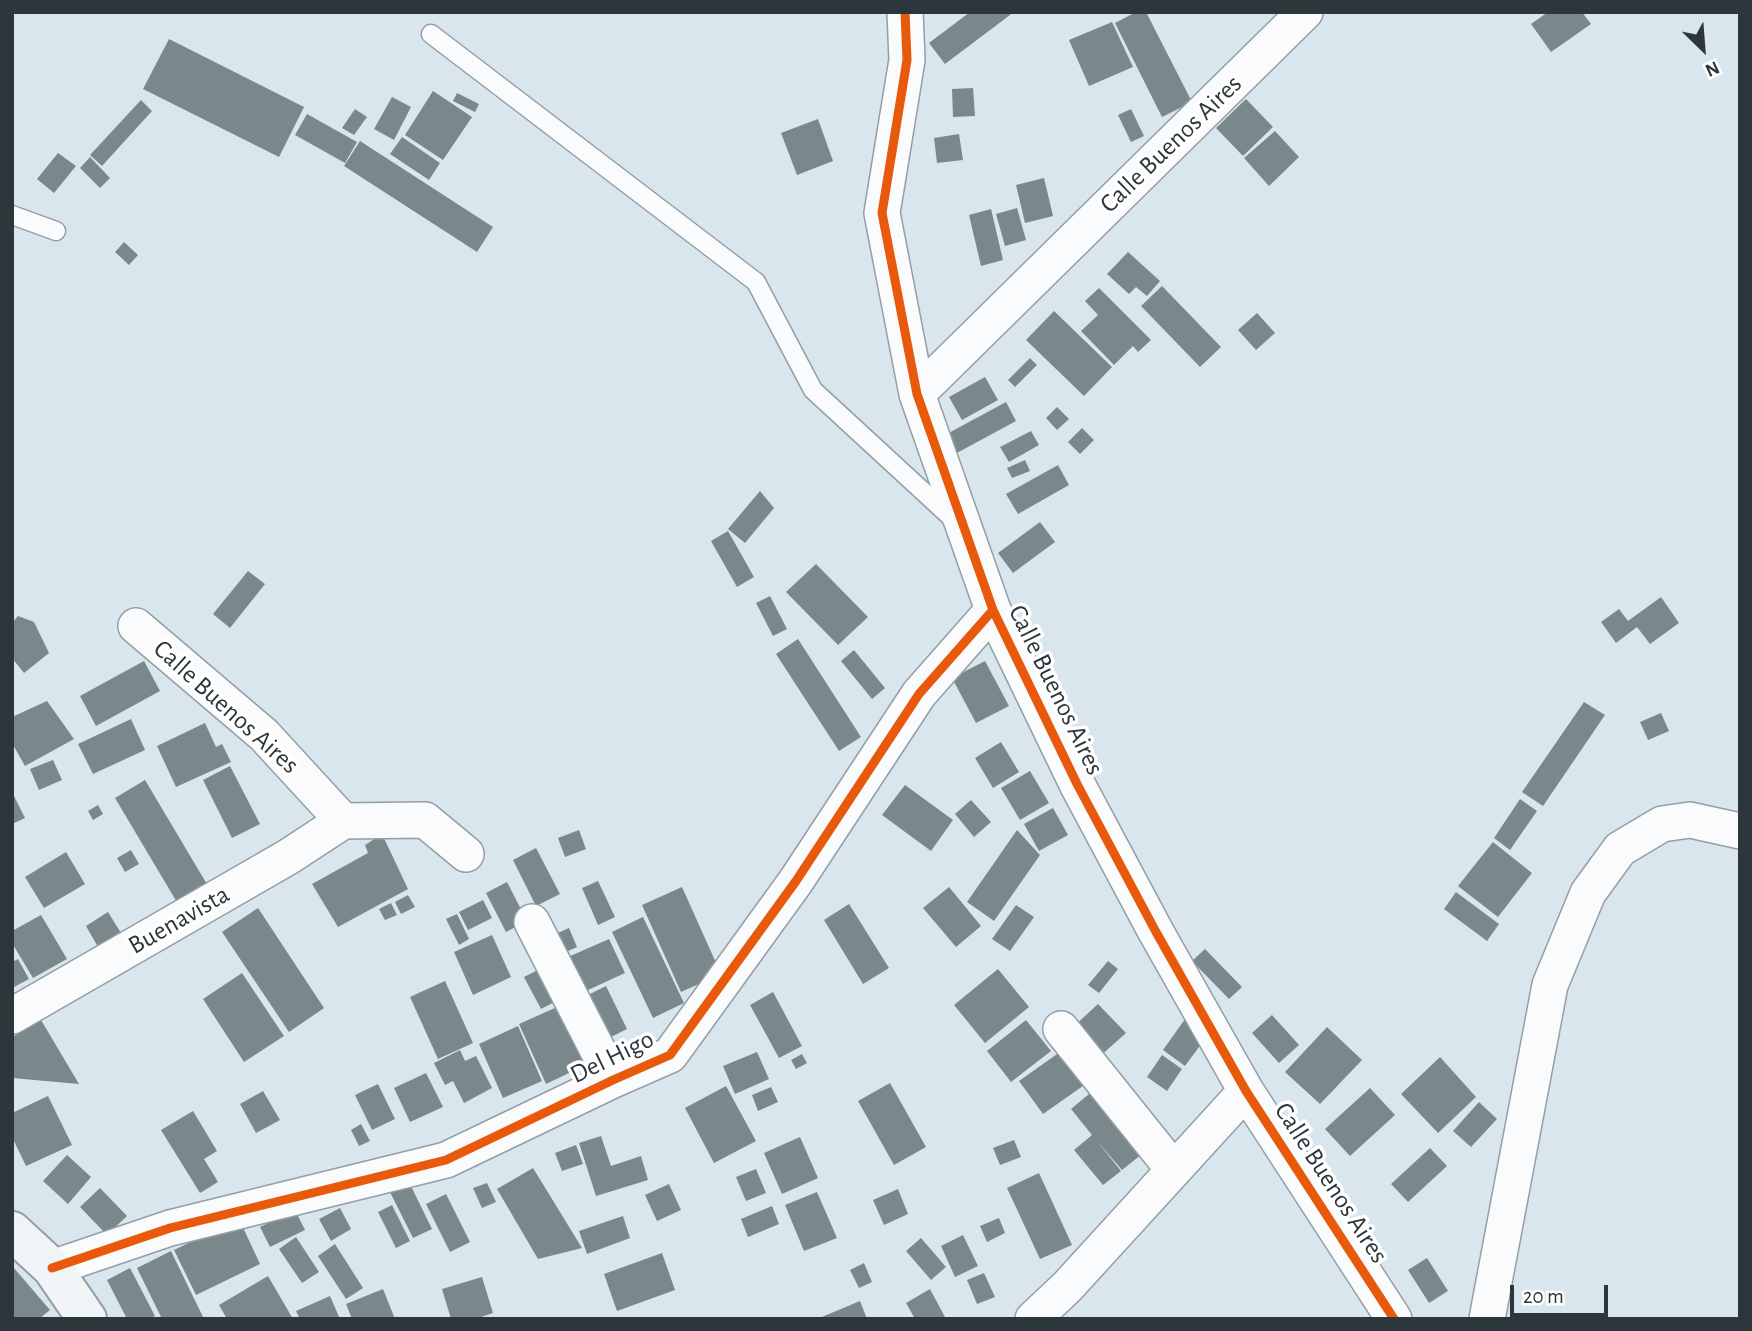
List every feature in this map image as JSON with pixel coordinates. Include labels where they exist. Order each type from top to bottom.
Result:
[{"type":"street","name":"Calle Buenos Aires","points":[[905,12],[907,60],[882,213],[917,394],[993,610],[1077,785],[1156,932],[1246,1091],[1394,1319]]},
{"type":"street","name":"Calle Buenos Aires","points":[[917,394],[1305,12]]},
{"type":"street","name":"Del Higo","points":[[52,1268],[170,1228],[446,1160],[670,1055],[796,881],[919,694],[993,610]]},
{"type":"street","name":"Calle Buenos Aires","points":[[136,626],[264,735],[343,821]]},
{"type":"street","points":[[343,821],[425,820],[466,854]]},
{"type":"street","points":[[1487,1319],[1550,985],[1588,893],[1620,849],[1662,824],[1690,820],[1740,831]]},
{"type":"street","name":"Buenavista","points":[[12,1016],[288,857],[343,821]]},
{"type":"street","points":[[532,922],[613,1080]]},
{"type":"street","points":[[1061,1029],[1174,1170]]},
{"type":"street","points":[[1033,1319],[1068,1287],[1246,1091]]},
{"type":"street","points":[[12,1231],[52,1268],[87,1319]]},
{"type":"lane","points":[[431,34],[756,282],[813,390],[964,529]]},
{"type":"lane","points":[[12,215],[56,231]]},
{"type":"building","points":[[970,12],[1014,12],[945,64],[929,43]]},
{"type":"building","points":[[1136,12],[1146,12],[1192,102],[1162,117],[1115,23]]},
{"type":"building","points":[[1548,12],[1582,12],[1591,24],[1551,52],[1531,24]]},
{"type":"building","points":[[1112,22],[1133,67],[1089,86],[1069,40]]},
{"type":"building","points":[[169,39],[304,107],[279,157],[143,89]]},
{"type":"building","points":[[973,88],[975,116],[953,117],[952,89]]},
{"type":"building","points":[[433,91],[472,117],[443,160],[405,135]]},
{"type":"building","points":[[457,93],[479,104],[475,112],[453,101]]},
{"type":"building","points":[[392,97],[411,107],[394,140],[374,129]]},
{"type":"building","points":[[1246,99],[1273,127],[1243,156],[1216,128]]},
{"type":"building","points":[[141,100],[152,111],[102,166],[90,155]]},
{"type":"building","points":[[355,109],[367,117],[354,135],[342,128]]},
{"type":"building","points":[[1131,109],[1144,136],[1131,142],[1118,115]]},
{"type":"building","points":[[307,114],[357,142],[345,163],[295,135]]},
{"type":"building","points":[[818,119],[833,161],[797,175],[781,133]]},
{"type":"building","points":[[1275,131],[1299,157],[1269,186],[1244,158]]},
{"type":"building","points":[[959,134],[963,160],[937,163],[934,138]]},
{"type":"building","points":[[402,137],[440,163],[429,180],[390,154]]},
{"type":"building","points":[[360,141],[493,227],[477,252],[344,166]]},
{"type":"building","points":[[58,153],[76,166],[54,193],[37,179]]},
{"type":"building","points":[[90,157],[110,178],[100,188],[80,168]]},
{"type":"building","points":[[1044,178],[1053,216],[1025,223],[1016,185]]},
{"type":"building","points":[[1017,208],[1026,240],[1005,246],[996,214]]},
{"type":"building","points":[[991,209],[1003,260],[981,266],[969,215]]},
{"type":"building","points":[[124,242],[138,255],[129,265],[115,252]]},
{"type":"building","points":[[1128,252],[1160,281],[1147,296],[1136,287],[1129,294],[1107,274]]},
{"type":"building","points":[[1162,286],[1221,347],[1200,367],[1141,306]]},
{"type":"building","points":[[1099,288],[1151,340],[1138,352],[1133,346],[1114,365],[1081,331],[1098,315],[1085,301]]},
{"type":"building","points":[[1054,311],[1112,367],[1084,396],[1026,340]]},
{"type":"building","points":[[1257,313],[1275,333],[1256,350],[1238,330]]},
{"type":"building","points":[[1030,358],[1037,365],[1015,387],[1008,380]]},
{"type":"building","points":[[985,377],[998,400],[962,420],[949,397]]},
{"type":"building","points":[[1006,402],[1016,421],[955,454],[945,435]]},
{"type":"building","points":[[1057,407],[1069,419],[1057,430],[1046,418]]},
{"type":"building","points":[[1082,428],[1094,440],[1080,454],[1068,442]]},
{"type":"building","points":[[1031,431],[1039,445],[1009,462],[1000,447]]},
{"type":"building","points":[[1025,460],[1030,471],[1012,478],[1007,468]]},
{"type":"building","points":[[1058,465],[1069,485],[1018,514],[1006,494]]},
{"type":"building","points":[[760,491],[774,508],[745,543],[728,529]]},
{"type":"building","points":[[1040,522],[1055,542],[1013,573],[998,553]]},
{"type":"building","points":[[728,531],[754,577],[737,587],[711,541]]},
{"type":"building","points":[[816,564],[868,617],[838,645],[786,592]]},
{"type":"building","points":[[248,571],[265,584],[230,628],[213,614]]},
{"type":"building","points":[[770,596],[787,629],[773,636],[756,603]]},
{"type":"building","points":[[1661,597],[1679,623],[1650,644],[1637,627],[1616,643],[1601,622],[1619,609],[1628,621]]},
{"type":"building","points":[[18,616],[34,622],[49,653],[24,673],[12,658],[12,623]]},
{"type":"building","points":[[798,639],[861,737],[839,751],[776,654]]},
{"type":"building","points":[[854,650],[885,688],[872,699],[841,661]]},
{"type":"building","points":[[144,661],[160,691],[96,726],[80,696]]},
{"type":"building","points":[[985,661],[1009,706],[976,723],[952,678]]},
{"type":"building","points":[[47,701],[74,739],[25,766],[12,743],[12,717]]},
{"type":"building","points":[[1584,702],[1605,715],[1543,806],[1522,792]]},
{"type":"building","points":[[1661,713],[1669,731],[1648,740],[1640,722]]},
{"type":"building","points":[[131,719],[145,750],[93,774],[78,744]]},
{"type":"building","points":[[205,723],[216,747],[222,744],[231,762],[176,787],[157,746]]},
{"type":"building","points":[[1001,742],[1019,772],[993,788],[975,758]]},
{"type":"building","points":[[53,760],[62,780],[39,790],[30,769]]},
{"type":"building","points":[[230,766],[260,824],[232,838],[203,780]]},
{"type":"building","points":[[1030,771],[1049,803],[1020,820],[1001,788]]},
{"type":"building","points":[[145,780],[211,891],[181,909],[115,798]]},
{"type":"building","points":[[905,785],[953,820],[931,851],[882,815]]},
{"type":"building","points":[[12,792],[25,818],[12,824]]},
{"type":"building","points":[[1520,799],[1537,811],[1510,850],[1494,838]]},
{"type":"building","points":[[971,800],[991,822],[974,837],[955,814]]},
{"type":"building","points":[[98,805],[103,814],[93,820],[88,811]]},
{"type":"building","points":[[1053,808],[1068,835],[1039,851],[1024,824]]},
{"type":"building","points":[[579,830],[586,849],[565,857],[558,838]]},
{"type":"building","points":[[1017,830],[1040,855],[994,921],[967,902]]},
{"type":"building","points":[[382,834],[408,889],[338,927],[312,884],[368,853],[365,845]]},
{"type":"building","points":[[1493,842],[1532,873],[1498,917],[1458,886]]},
{"type":"building","points":[[536,848],[560,894],[536,906],[513,860]]},
{"type":"building","points":[[131,850],[139,864],[125,872],[117,858]]},
{"type":"building","points":[[66,852],[85,884],[44,908],[25,877]]},
{"type":"building","points":[[598,881],[615,917],[598,925],[582,888]]},
{"type":"building","points":[[507,882],[527,921],[506,932],[486,893]]},
{"type":"building","points":[[682,887],[721,974],[681,992],[642,905]]},
{"type":"building","points":[[949,887],[981,926],[956,947],[923,908]]},
{"type":"building","points":[[1456,892],[1499,924],[1487,941],[1444,909]]},
{"type":"building","points":[[408,895],[415,907],[401,914],[395,902]]},
{"type":"building","points":[[483,900],[492,918],[468,930],[459,912]]},
{"type":"building","points":[[391,903],[397,915],[385,920],[379,909]]},
{"type":"building","points":[[849,904],[889,968],[863,984],[824,920]]},
{"type":"building","points":[[1016,905],[1034,917],[1010,951],[992,939]]},
{"type":"building","points":[[258,908],[324,1008],[289,1032],[222,932]]},
{"type":"building","points":[[108,912],[121,933],[98,947],[86,926]]},
{"type":"building","points":[[457,914],[469,939],[459,945],[446,919]]},
{"type":"building","points":[[41,915],[67,959],[33,978],[12,943],[12,931]]},
{"type":"building","points":[[643,917],[684,1003],[653,1018],[612,932]]},
{"type":"building","points":[[569,928],[577,947],[557,956],[549,937]]},
{"type":"building","points":[[492,935],[511,977],[473,995],[454,952]]},
{"type":"building","points":[[609,939],[625,973],[575,996],[559,961]]},
{"type":"building","points":[[1205,949],[1242,987],[1229,999],[1192,961]]},
{"type":"building","points":[[18,959],[29,979],[14,987],[12,962]]},
{"type":"building","points":[[1108,961],[1118,969],[1099,993],[1088,985]]},
{"type":"building","points":[[544,967],[560,999],[541,1009],[524,977]]},
{"type":"building","points":[[998,969],[1029,1007],[985,1043],[954,1005]]},
{"type":"building","points":[[242,973],[284,1036],[244,1062],[203,999]]},
{"type":"building","points":[[445,981],[473,1043],[438,1059],[410,997]]},
{"type":"building","points":[[606,986],[627,1029],[611,1037],[605,1025],[593,1031],[578,1000]]},
{"type":"building","points":[[773,992],[802,1046],[779,1058],[750,1005]]},
{"type":"building","points":[[566,1003],[592,1062],[546,1084],[519,1024]]},
{"type":"building","points":[[1098,1004],[1126,1033],[1098,1058],[1071,1029]]},
{"type":"building","points":[[1188,1015],[1210,1032],[1185,1066],[1163,1050]]},
{"type":"building","points":[[1272,1015],[1299,1045],[1279,1063],[1252,1033]]},
{"type":"building","points":[[41,1020],[79,1084],[12,1078],[12,1037]]},
{"type":"building","points":[[1026,1020],[1051,1051],[1011,1082],[987,1051]]},
{"type":"building","points":[[518,1026],[542,1081],[503,1098],[479,1044]]},
{"type":"building","points":[[1327,1027],[1362,1060],[1320,1104],[1285,1072]]},
{"type":"building","points":[[1067,1047],[1090,1081],[1043,1114],[1019,1081]]},
{"type":"building","points":[[460,1050],[465,1061],[476,1056],[492,1088],[464,1103],[453,1081],[445,1085],[434,1063]]},
{"type":"building","points":[[757,1052],[769,1079],[735,1094],[723,1066]]},
{"type":"building","points":[[802,1054],[807,1063],[796,1069],[791,1060]]},
{"type":"building","points":[[1162,1055],[1182,1069],[1167,1091],[1147,1077]]},
{"type":"building","points":[[1440,1057],[1476,1097],[1438,1133],[1401,1094]]},
{"type":"building","points":[[426,1073],[443,1107],[410,1122],[394,1088]]},
{"type":"building","points":[[890,1083],[926,1147],[894,1165],[858,1101]]},
{"type":"building","points":[[378,1084],[395,1119],[372,1130],[355,1095]]},
{"type":"building","points":[[726,1086],[756,1141],[714,1163],[685,1108]]},
{"type":"building","points":[[771,1087],[778,1102],[758,1111],[752,1095]]},
{"type":"building","points":[[1370,1088],[1395,1115],[1350,1156],[1325,1129]]},
{"type":"building","points":[[1095,1089],[1147,1150],[1122,1170],[1097,1141],[1121,1171],[1103,1185],[1074,1150],[1092,1135],[1071,1109]]},
{"type":"building","points":[[263,1091],[280,1120],[256,1133],[240,1104]]},
{"type":"building","points":[[48,1096],[72,1145],[26,1166],[12,1137],[12,1113]]},
{"type":"building","points":[[1479,1102],[1497,1119],[1471,1147],[1453,1131]]},
{"type":"building","points":[[193,1111],[217,1151],[204,1159],[218,1182],[200,1193],[161,1130]]},
{"type":"building","points":[[361,1124],[370,1141],[359,1146],[351,1130]]},
{"type":"building","points":[[601,1136],[611,1166],[641,1156],[648,1180],[596,1196],[579,1143]]},
{"type":"building","points":[[800,1137],[818,1178],[782,1194],[764,1153]]},
{"type":"building","points":[[1014,1140],[1021,1157],[1000,1165],[993,1148]]},
{"type":"building","points":[[576,1145],[583,1164],[562,1171],[555,1153]]},
{"type":"building","points":[[1430,1148],[1447,1166],[1408,1202],[1391,1184]]},
{"type":"building","points":[[67,1155],[91,1177],[68,1204],[43,1181]]},
{"type":"building","points":[[533,1168],[582,1248],[538,1259],[497,1189]]},
{"type":"building","points":[[756,1169],[766,1193],[746,1201],[736,1177]]},
{"type":"building","points":[[1039,1173],[1072,1245],[1040,1259],[1007,1188]]},
{"type":"building","points":[[408,1180],[432,1229],[413,1238],[389,1190]]},
{"type":"building","points":[[487,1183],[496,1202],[482,1208],[473,1188]]},
{"type":"building","points":[[669,1184],[681,1210],[657,1221],[645,1195]]},
{"type":"building","points":[[100,1188],[127,1216],[107,1235],[80,1207]]},
{"type":"building","points":[[898,1189],[908,1214],[884,1225],[873,1200]]},
{"type":"building","points":[[817,1192],[837,1238],[804,1251],[785,1205]]},
{"type":"building","points":[[446,1194],[470,1242],[450,1252],[426,1204]]},
{"type":"building","points":[[392,1205],[410,1241],[396,1248],[378,1212]]},
{"type":"building","points":[[772,1206],[779,1224],[748,1237],[741,1219]]},
{"type":"building","points":[[340,1208],[351,1229],[331,1241],[319,1219]]},
{"type":"building","points":[[295,1210],[305,1230],[270,1247],[260,1227]]},
{"type":"building","points":[[623,1216],[630,1238],[587,1254],[579,1231]]},
{"type":"building","points":[[999,1218],[1005,1233],[987,1242],[980,1226]]},
{"type":"building","points":[[239,1219],[260,1264],[196,1295],[174,1250]]},
{"type":"building","points":[[963,1235],[978,1266],[955,1277],[941,1246]]},
{"type":"building","points":[[296,1237],[319,1272],[302,1283],[279,1249]]},
{"type":"building","points":[[921,1238],[946,1267],[931,1280],[906,1251]]},
{"type":"building","points":[[335,1244],[363,1288],[346,1299],[318,1256]]},
{"type":"building","points":[[171,1251],[204,1319],[162,1319],[137,1268]]},
{"type":"building","points":[[662,1253],[675,1290],[617,1311],[604,1274]]},
{"type":"building","points":[[1427,1258],[1448,1291],[1429,1303],[1408,1270]]},
{"type":"building","points":[[864,1263],[872,1282],[859,1288],[850,1270]]},
{"type":"building","points":[[14,1268],[50,1310],[39,1319],[12,1319]]},
{"type":"building","points":[[130,1268],[155,1316],[148,1319],[127,1319],[107,1280]]},
{"type":"building","points":[[984,1273],[995,1297],[977,1304],[967,1280]]},
{"type":"building","points":[[268,1276],[293,1319],[227,1319],[219,1305]]},
{"type":"building","points":[[482,1277],[493,1313],[475,1319],[451,1319],[442,1289]]},
{"type":"building","points":[[383,1289],[395,1319],[352,1319],[346,1304]]},
{"type":"building","points":[[930,1289],[946,1319],[915,1319],[906,1303]]},
{"type":"building","points":[[330,1296],[340,1319],[300,1319],[296,1311]]},
{"type":"building","points":[[860,1301],[867,1319],[817,1319]]},
{"type":"cycle path","points":[[905,12],[907,60],[882,213],[917,394],[993,610],[1077,784],[1156,932],[1246,1091],[1394,1319]]},
{"type":"cycle path","points":[[52,1268],[170,1228],[446,1160],[670,1055],[796,881],[919,694],[993,610]]}]
